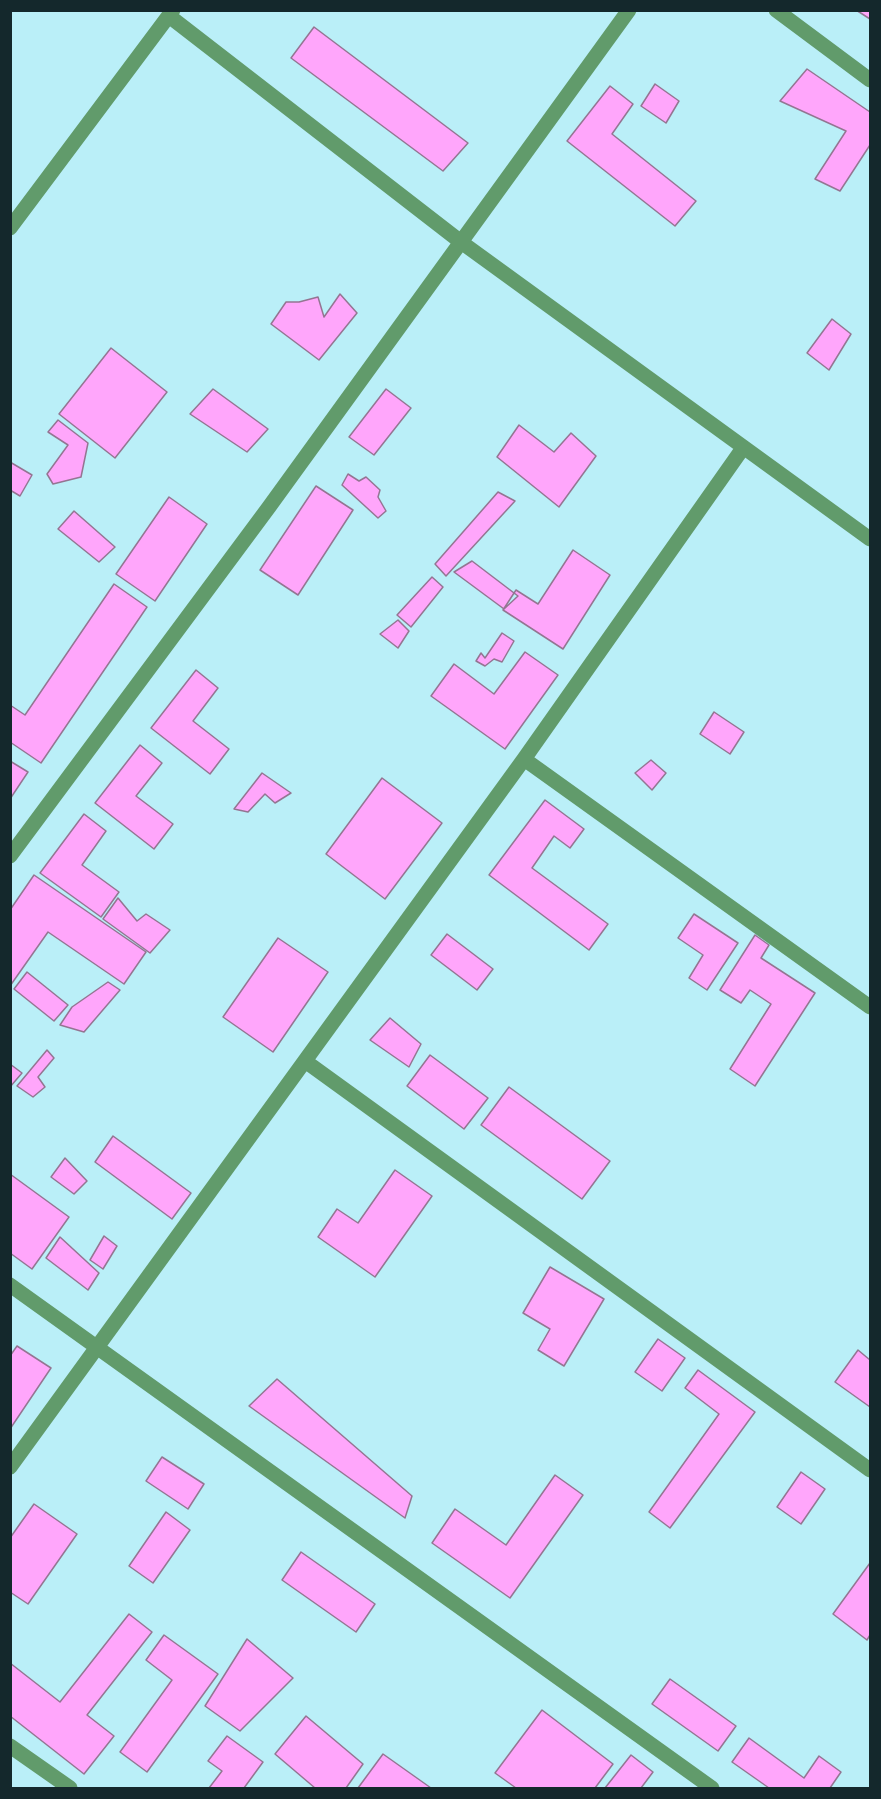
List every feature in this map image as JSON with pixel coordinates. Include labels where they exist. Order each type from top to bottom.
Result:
[{"type":"street","points":[[10,856],[629,10]]},
{"type":"street","points":[[776,10],[870,80]]},
{"type":"street","points":[[10,228],[171,13],[461,242],[870,539]]},
{"type":"street","points":[[10,1467],[524,759],[743,448]]},
{"type":"street","points":[[524,759],[870,1007]]},
{"type":"street","points":[[305,1061],[870,1470]]},
{"type":"street","points":[[10,1284],[96,1348],[712,1788]]},
{"type":"street","points":[[10,1746],[70,1788]]},
{"type":"building","points":[[856,10],[870,10],[870,19]]},
{"type":"building","points":[[314,27],[468,143],[443,171],[291,58]]},
{"type":"building","points":[[807,69],[870,112],[870,145],[840,191],[815,179],[846,131],[780,101]]},
{"type":"building","points":[[655,84],[679,101],[666,123],[641,106]]},
{"type":"building","points":[[610,86],[633,104],[612,134],[696,201],[675,226],[567,141]]},
{"type":"building","points":[[340,294],[357,313],[319,360],[271,324],[286,302],[299,302],[318,297],[324,317]]},
{"type":"building","points":[[832,319],[851,334],[829,370],[807,353]]},
{"type":"building","points":[[111,348],[167,392],[115,458],[59,414]]},
{"type":"building","points":[[213,389],[268,429],[247,452],[190,414]]},
{"type":"building","points":[[386,389],[411,408],[374,455],[349,437]]},
{"type":"building","points":[[58,420],[88,443],[81,477],[53,484],[47,474],[68,445],[48,432]]},
{"type":"building","points":[[519,425],[554,452],[571,433],[596,456],[559,507],[497,457]]},
{"type":"building","points":[[10,462],[32,475],[20,496],[10,490]]},
{"type":"building","points":[[348,474],[359,481],[366,477],[380,490],[378,497],[386,511],[378,518],[342,485]]},
{"type":"building","points":[[316,486],[353,510],[298,595],[260,570]]},
{"type":"building","points":[[498,492],[515,501],[446,576],[435,564]]},
{"type":"building","points":[[169,497],[207,524],[155,601],[116,574]]},
{"type":"building","points":[[74,511],[115,547],[99,562],[58,529]]},
{"type":"building","points":[[573,550],[610,575],[563,649],[503,610],[516,590],[538,604]]},
{"type":"building","points":[[472,561],[518,596],[504,609],[454,572]]},
{"type":"building","points":[[432,577],[443,587],[411,627],[397,615]]},
{"type":"building","points":[[114,584],[147,607],[41,763],[10,742],[10,705],[25,715]]},
{"type":"building","points":[[398,620],[409,631],[398,648],[380,634]]},
{"type":"building","points":[[502,633],[514,641],[502,662],[494,659],[485,666],[476,661],[481,653],[485,658]]},
{"type":"building","points":[[525,652],[558,675],[505,749],[431,696],[454,664],[494,694]]},
{"type":"building","points":[[196,670],[218,688],[193,721],[229,749],[210,774],[151,728]]},
{"type":"building","points":[[714,712],[744,732],[730,754],[700,734]]},
{"type":"building","points":[[140,745],[162,763],[136,796],[173,824],[154,849],[95,803]]},
{"type":"building","points":[[651,760],[666,773],[652,790],[635,773]]},
{"type":"building","points":[[10,761],[28,772],[10,799]]},
{"type":"building","points":[[262,773],[291,793],[275,803],[265,794],[248,812],[234,809]]},
{"type":"building","points":[[382,778],[442,823],[385,899],[326,854]]},
{"type":"building","points":[[545,800],[584,829],[570,848],[554,836],[532,868],[608,924],[589,950],[489,875]]},
{"type":"building","points":[[84,814],[106,831],[82,865],[119,892],[101,917],[40,873]]},
{"type":"building","points":[[34,875],[146,952],[124,984],[48,932],[10,986],[10,910]]},
{"type":"building","points":[[118,898],[137,921],[146,914],[170,930],[150,953],[103,919]]},
{"type":"building","points":[[694,914],[738,943],[707,990],[689,978],[703,955],[678,938]]},
{"type":"building","points":[[447,934],[493,969],[477,990],[431,955]]},
{"type":"building","points":[[755,935],[769,945],[761,958],[815,993],[755,1086],[730,1069],[771,1004],[750,990],[741,1003],[720,990]]},
{"type":"building","points":[[278,938],[328,972],[273,1052],[223,1017]]},
{"type":"building","points":[[27,972],[68,1005],[54,1021],[14,989]]},
{"type":"building","points":[[108,982],[120,990],[84,1032],[60,1025],[72,1007]]},
{"type":"building","points":[[390,1018],[421,1044],[409,1067],[370,1040]]},
{"type":"building","points":[[47,1050],[54,1058],[38,1077],[45,1087],[33,1097],[17,1086]]},
{"type":"building","points":[[430,1055],[488,1098],[464,1129],[407,1086]]},
{"type":"building","points":[[10,1064],[22,1073],[10,1087]]},
{"type":"building","points":[[509,1087],[610,1161],[582,1199],[481,1125]]},
{"type":"building","points":[[113,1136],[191,1193],[172,1219],[95,1162]]},
{"type":"building","points":[[65,1158],[87,1181],[74,1194],[51,1177]]},
{"type":"building","points":[[395,1170],[432,1196],[375,1277],[318,1237],[337,1209],[358,1223]]},
{"type":"building","points":[[10,1174],[69,1217],[32,1269],[10,1253]]},
{"type":"building","points":[[104,1236],[117,1246],[103,1269],[90,1260]]},
{"type":"building","points":[[60,1237],[99,1273],[88,1290],[46,1258]]},
{"type":"building","points":[[550,1267],[604,1299],[564,1366],[538,1350],[550,1329],[523,1313]]},
{"type":"building","points":[[658,1339],[685,1358],[662,1391],[635,1372]]},
{"type":"building","points":[[17,1346],[51,1368],[10,1429],[10,1356]]},
{"type":"building","points":[[858,1350],[870,1360],[870,1407],[835,1382]]},
{"type":"building","points":[[698,1370],[755,1412],[670,1528],[649,1512],[719,1414],[685,1388]]},
{"type":"building","points":[[277,1379],[412,1496],[405,1518],[249,1406]]},
{"type":"building","points":[[162,1457],[204,1484],[188,1509],[146,1481]]},
{"type":"building","points":[[801,1472],[825,1489],[801,1524],[777,1507]]},
{"type":"building","points":[[555,1475],[583,1495],[510,1598],[432,1543],[455,1509],[506,1545]]},
{"type":"building","points":[[34,1504],[77,1534],[28,1604],[10,1592],[10,1538]]},
{"type":"building","points":[[166,1512],[190,1530],[153,1583],[129,1566]]},
{"type":"building","points":[[301,1552],[375,1604],[356,1632],[282,1580]]},
{"type":"building","points":[[870,1563],[870,1635],[867,1640],[833,1614]]},
{"type":"building","points":[[129,1614],[152,1632],[87,1715],[114,1736],[84,1774],[10,1716],[10,1663],[60,1702]]},
{"type":"building","points":[[164,1635],[218,1674],[147,1772],[120,1752],[172,1680],[146,1660]]},
{"type":"building","points":[[247,1639],[293,1678],[240,1731],[205,1706]]},
{"type":"building","points":[[670,1679],[736,1726],[718,1751],[652,1704]]},
{"type":"building","points":[[542,1710],[613,1764],[595,1788],[516,1788],[495,1773]]},
{"type":"building","points":[[306,1716],[363,1764],[346,1788],[315,1788],[275,1754]]},
{"type":"building","points":[[227,1736],[263,1762],[244,1788],[209,1788],[222,1771],[208,1761]]},
{"type":"building","points":[[749,1738],[804,1778],[819,1756],[841,1772],[830,1788],[769,1788],[732,1762]]},
{"type":"building","points":[[383,1754],[431,1788],[358,1788]]},
{"type":"building","points":[[631,1755],[653,1772],[641,1788],[605,1788]]}]
